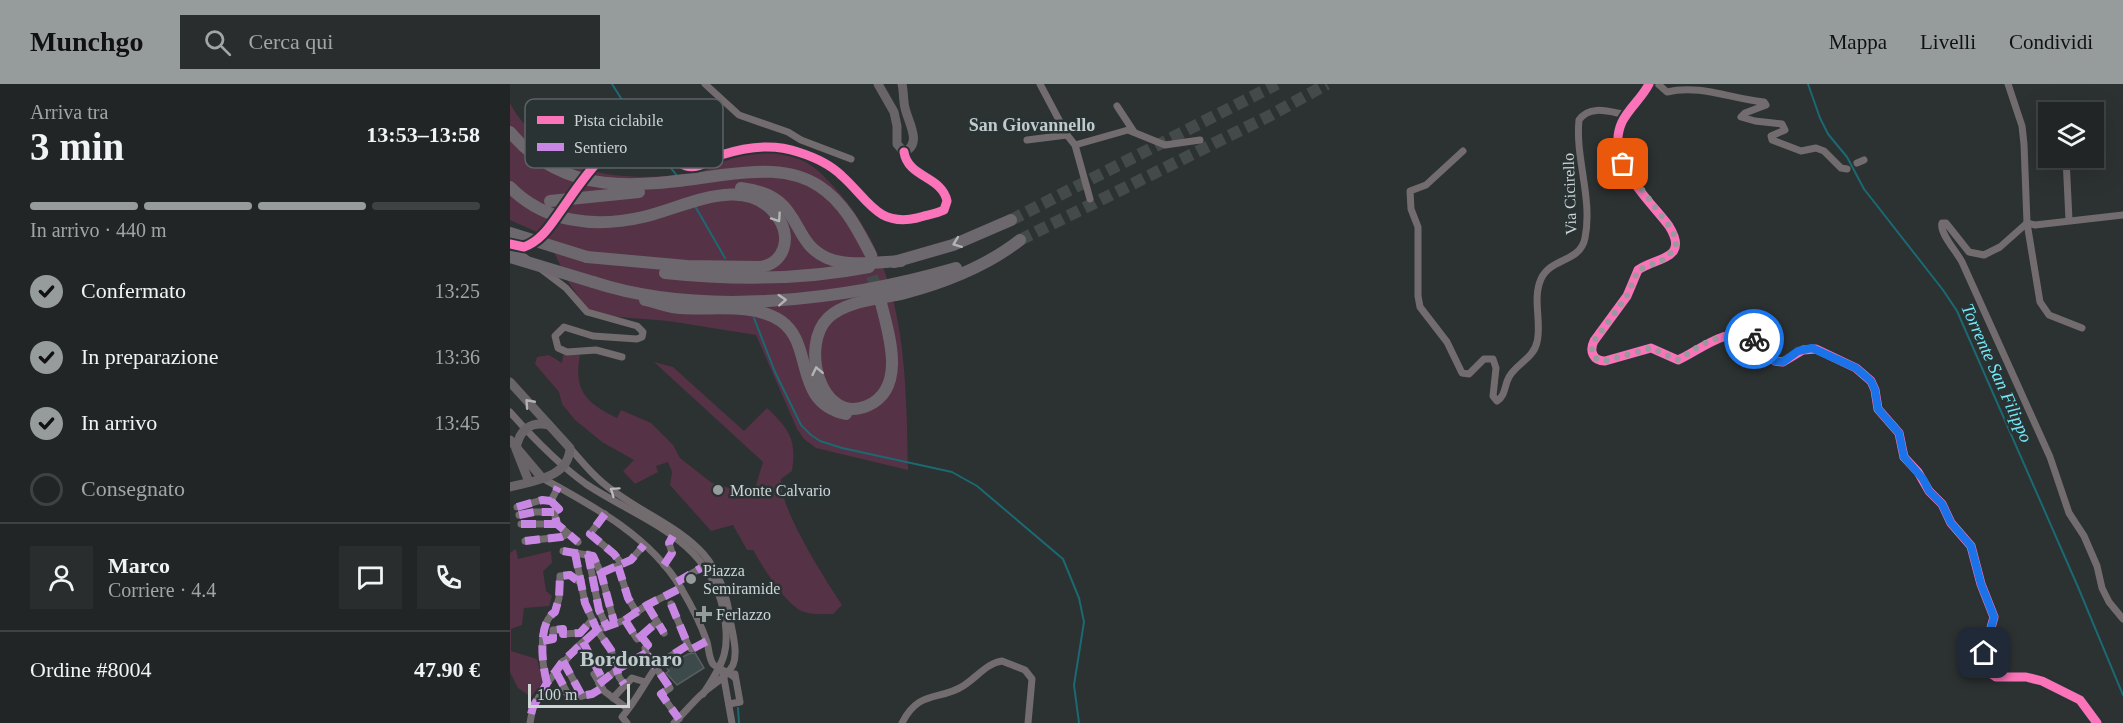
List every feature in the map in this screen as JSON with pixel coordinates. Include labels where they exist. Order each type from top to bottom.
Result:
[{"type":"highway","points":[[510,132],[525,147]]},
{"type":"highway","points":[[550,201],[584,199],[754,175],[783,177],[808,185],[829,200],[848,223],[868,255],[845,211],[832,196],[810,181],[784,173],[761,171],[645,185],[600,183],[568,174],[556,168]]},
{"type":"highway","points":[[510,180],[525,195],[548,209],[589,218],[643,213],[707,193],[733,188],[761,191],[781,203],[809,243],[826,258],[839,261],[901,261]]},
{"type":"highway","points":[[510,188],[546,213],[588,222],[633,219],[716,196],[745,195],[764,203],[773,212],[782,225],[786,239],[784,250],[778,259],[769,265],[759,267],[687,266],[587,257]]},
{"type":"highway","points":[[510,233],[587,257],[664,273],[733,278],[845,272],[901,261],[953,245],[1011,220]]},
{"type":"highway","points":[[510,257],[673,307],[752,311],[777,319],[788,327],[795,338],[806,377],[816,396],[831,409],[848,415],[864,413],[884,400],[894,383],[897,368],[896,345],[884,303],[891,345],[890,381],[880,398],[861,408],[847,408],[825,392],[820,384],[815,363],[817,333],[830,315],[846,307],[907,293],[961,274],[999,256],[1020,240],[958,267],[903,284],[850,294],[764,301],[700,300],[619,290]]},
{"type":"street","points":[[705,84],[721,99]]},
{"type":"street","points":[[723,156],[754,147],[777,147],[799,152],[836,170],[870,206],[892,219],[906,220],[944,210],[947,201],[943,190],[913,170],[897,144],[894,112],[878,84]]},
{"type":"street","points":[[902,84],[905,111],[914,141],[911,147],[904,152]]},
{"type":"street","points":[[1040,84],[1067,135],[1075,145],[1090,199]]},
{"type":"street","points":[[1649,84],[1627,115],[1618,135],[1620,158],[1629,174],[1669,226],[1675,236],[1676,245],[1667,258],[1638,270],[1627,296],[1594,341],[1591,349],[1593,356],[1605,361],[1651,348],[1677,360],[1702,345],[1740,334],[1755,340],[1775,361],[1783,362],[1798,351],[1812,348],[1861,371],[1874,386],[1878,409],[1899,433],[1904,457],[1923,479],[1929,491],[1942,504],[1951,523],[1971,546],[1981,584],[1994,617],[1984,653],[1986,670],[1996,677],[2026,677],[2042,681],[2080,700],[2097,723]]},
{"type":"street","points":[[1658,84],[1667,92],[1686,89],[1705,90],[1764,102],[1766,105],[1745,113],[1741,117],[1782,124],[1785,130],[1771,136],[1772,140],[1801,151],[1820,150],[1828,154],[1841,168],[1847,169]]},
{"type":"street","points":[[2008,84],[2022,126],[2027,223],[2034,276],[2043,309],[2049,315],[2082,328]]},
{"type":"street","points":[[723,100],[739,115],[788,132],[809,144],[851,159]]},
{"type":"street","points":[[1118,106],[1134,132]]},
{"type":"street","name":"Via Cicirello","points":[[1463,151],[1426,185],[1410,191],[1411,209],[1418,227],[1418,300],[1422,312],[1447,342],[1462,373],[1469,374],[1484,359],[1493,359],[1496,368],[1493,396],[1497,401],[1503,395],[1509,377],[1532,353],[1537,343],[1537,301],[1542,276],[1559,261],[1577,254],[1584,242],[1587,222],[1579,120],[1584,113],[1593,110],[1627,115]]},
{"type":"street","points":[[1075,145],[1122,131],[1134,132],[1165,144],[1200,140]]},
{"type":"street","points":[[1026,140],[1067,135]]},
{"type":"street","points":[[588,173],[593,168]]},
{"type":"street","points":[[2066,168],[2069,220]]},
{"type":"street","points":[[2027,223],[2035,225],[2123,215]]},
{"type":"street","points":[[2027,223],[2000,247],[1984,255],[1969,252],[1946,223],[1942,223],[1940,227],[1941,232],[1954,247],[1962,262],[2050,457],[2069,513],[2084,536],[2097,566],[2102,588],[2109,602],[2123,619]]},
{"type":"street","points":[[510,245],[524,247],[537,240],[545,232]]},
{"type":"street","points":[[510,245],[566,288],[587,312],[637,326],[643,332],[642,337],[637,339],[593,336],[564,327],[555,336],[558,348],[567,352],[597,350],[622,357]]},
{"type":"street","points":[[510,382],[609,488],[675,529],[712,563],[725,589],[732,627],[735,678],[740,702],[729,704]]},
{"type":"street","points":[[510,412],[563,466],[603,495],[673,536],[702,562],[718,591],[724,616],[726,647],[720,668],[703,693]]},
{"type":"street","points":[[529,482],[516,449],[525,428],[536,423],[549,425]]},
{"type":"street","points":[[510,440],[542,478],[605,514],[644,545],[664,565],[679,585],[706,641],[712,663],[735,678]]},
{"type":"street","points":[[510,487],[556,472],[568,459],[570,448]]},
{"type":"street","points":[[551,501],[558,487]]},
{"type":"street","points":[[542,500],[551,501],[559,509],[554,512],[518,511],[542,500]]},
{"type":"street","points":[[554,512],[557,524],[578,542]]},
{"type":"street","points":[[605,514],[590,534],[615,554],[628,598],[637,613]]},
{"type":"street","points":[[521,524],[557,524]]},
{"type":"street","points":[[525,541],[561,537],[567,534]]},
{"type":"street","points":[[664,565],[672,553],[669,543],[673,536]]},
{"type":"street","points":[[602,573],[631,560],[644,545]]},
{"type":"street","points":[[563,551],[593,556],[602,573],[614,622]]},
{"type":"street","points":[[575,553],[585,603],[597,630],[611,650],[619,677],[624,684]]},
{"type":"street","points":[[588,554],[599,610],[606,625]]},
{"type":"street","points":[[530,723],[532,707],[547,683],[563,662],[583,642],[606,625],[625,620],[637,613],[701,568]]},
{"type":"street","points":[[547,683],[542,664],[543,628],[548,616],[555,612],[559,598],[560,576],[570,575],[578,581],[581,580]]},
{"type":"street","points":[[647,604],[664,633]]},
{"type":"street","points":[[627,723],[622,717],[643,690],[645,682],[656,667],[692,646],[672,604]]},
{"type":"street","points":[[543,641],[554,639],[553,630],[563,629],[563,634],[580,633],[592,620]]},
{"type":"street","points":[[625,620],[637,639],[657,622]]},
{"type":"street","points":[[641,636],[648,645],[645,648],[646,652],[670,688],[661,694],[676,721],[703,693],[726,674],[734,663]]},
{"type":"street","points":[[583,642],[602,684]]},
{"type":"street","points":[[556,672],[570,698],[592,694],[618,669],[646,652]]},
{"type":"street","points":[[902,723],[907,714],[926,698],[961,688],[991,665],[1002,661],[1025,670],[1032,679],[1028,723]]},
{"type":"street","points":[[563,662],[582,696]]},
{"type":"street","points":[[594,674],[614,698],[628,709]]},
{"type":"street","points":[[726,674],[732,723]]},
{"type":"street","points":[[614,698],[624,684],[632,678],[645,682]]},
{"type":"shaded area","points":[[510,103],[525,124],[525,168],[588,168],[614,175],[653,177],[708,168],[723,168],[725,161],[769,153],[792,156],[809,164],[841,195],[863,225],[879,257],[891,291],[903,361],[908,470],[816,448],[804,439],[797,429],[756,335],[668,321],[606,316],[587,309],[569,283],[546,236],[510,220]]},
{"type":"shaded area","points":[[549,355],[562,363],[563,355],[580,355],[579,378],[581,387],[590,401],[617,418],[621,410],[651,423],[673,445],[680,458],[712,483],[746,493],[756,485],[763,462],[654,362],[673,367],[744,431],[767,408],[786,429],[792,443],[792,471],[781,479],[787,507],[804,543],[842,605],[833,614],[811,614],[797,608],[776,585],[753,550],[747,550],[733,525],[711,531],[670,485],[672,472],[668,462],[656,466],[658,472],[635,484],[623,471],[634,460],[602,442],[575,420],[562,404],[559,392],[535,364],[537,357]]},
{"type":"shaded area","points":[[516,549],[518,559],[551,551],[552,563],[543,571],[546,591],[552,596],[549,606],[524,608],[522,625],[511,629],[511,651],[537,659],[543,682],[531,697],[518,688],[510,672],[510,553]]},
{"type":"building","points":[[695,653],[704,668],[677,685],[666,673],[669,671],[666,667],[688,654]]},
{"type":"waterway","points":[[612,84],[621,99]]},
{"type":"waterway","name":"Torrente San Filippo","points":[[1808,84],[1828,134],[1847,157],[1864,189],[1957,311],[2123,695]]},
{"type":"waterway","points":[[671,168],[678,177]]},
{"type":"waterway","points":[[695,206],[725,258]]},
{"type":"waterway","points":[[754,318],[775,372],[801,425],[811,435],[820,441],[842,448],[952,472],[977,486],[1063,559],[1079,598],[1084,622],[1074,685],[1079,723]]},
{"type":"waterway","points":[[738,708],[739,723]]},
{"type":"tunnel","points":[[1011,220],[1277,84]]},
{"type":"tunnel","points":[[1020,240],[1271,115],[1327,84]]},
{"type":"tunnel","points":[[545,232],[584,178]]},
{"type":"tunnel","points":[[866,259],[879,296]]},
{"type":"marked path","points":[[517,507],[542,500],[551,501],[558,487]]},
{"type":"marked path","points":[[551,501],[559,509],[554,512],[557,524],[578,542]]},
{"type":"marked path","points":[[519,515],[554,512]]},
{"type":"marked path","points":[[605,514],[590,534],[614,554],[622,564]]},
{"type":"marked path","points":[[521,524],[557,524]]},
{"type":"marked path","points":[[525,541],[561,537],[568,534]]},
{"type":"marked path","points":[[664,565],[672,553],[669,543],[673,536]]},
{"type":"marked path","points":[[601,573],[631,560],[644,545]]},
{"type":"marked path","points":[[563,551],[593,556],[601,573],[614,622]]},
{"type":"marked path","points":[[575,553],[585,603],[597,630],[611,650],[619,677],[624,684]]},
{"type":"marked path","points":[[588,554],[599,610],[606,625]]},
{"type":"marked path","points":[[618,566],[628,598],[637,613]]},
{"type":"marked path","points":[[677,582],[701,568]]},
{"type":"marked path","points":[[547,683],[542,645],[543,635],[549,617],[555,612],[559,598],[560,576],[570,575],[578,581],[581,580]]},
{"type":"marked path","points":[[531,714],[547,683],[563,661],[597,630],[625,620],[647,605],[681,588]]},
{"type":"marked path","points":[[671,604],[688,645]]},
{"type":"marked path","points":[[647,605],[664,633]]},
{"type":"marked path","points":[[543,641],[553,639],[553,630],[563,629],[563,634],[580,633],[592,620]]},
{"type":"marked path","points":[[625,620],[637,639],[641,636]]},
{"type":"marked path","points":[[641,636],[657,622]]},
{"type":"marked path","points":[[641,636],[648,645],[645,648],[646,653],[670,688],[661,694],[679,719]]},
{"type":"marked path","points":[[655,666],[688,645],[692,649],[707,641]]},
{"type":"marked path","points":[[583,642],[603,680]]},
{"type":"marked path","points":[[599,684],[618,669],[646,653]]},
{"type":"marked path","points":[[563,661],[582,696]]},
{"type":"marked path","points":[[556,672],[570,698],[592,694],[602,688]]},
{"type":"cycle path","points":[[1649,84],[1622,122],[1618,137],[1619,151],[1623,165],[1631,178],[1669,226],[1676,245],[1668,256],[1638,270],[1627,296],[1594,341],[1593,355],[1605,361],[1651,348],[1678,360],[1733,334],[1752,338],[1775,361],[1783,362],[1803,350],[1816,349],[1856,368],[1871,381],[1878,409],[1899,433],[1904,457],[1918,472],[1929,491],[1942,504],[1951,523],[1971,546],[1981,584],[1994,617],[1984,653],[1986,670],[1996,677],[2026,677],[2042,681],[2080,700],[2097,723]]},
{"type":"cycle path","points":[[723,154],[759,147],[789,149],[827,164],[883,215],[903,220],[944,210],[947,201],[944,193],[939,186],[912,167],[904,152]]},
{"type":"cycle path","points":[[510,244],[524,247],[540,237],[593,168]]},
{"type":"way so far","points":[[1623,164],[1669,226],[1675,236],[1676,245],[1667,258],[1638,270],[1627,296],[1594,341],[1591,349],[1593,356],[1598,360],[1608,361],[1651,348],[1662,351],[1677,360],[1702,345],[1732,335],[1744,335],[1754,339]]},
{"type":"place","name":"Monte Calvario","points":[[718,490]]},
{"type":"place","name":"Piazza Semiramide","points":[[691,579]]},
{"type":"place","name":"Ferlazzo","points":[[704,614]]},
{"type":"district","name":"San Giovannello","points":[[1032,125]]},
{"type":"district","name":"Bordonaro","points":[[631,658]]},
{"type":"route","points":[[1754,339],[1775,361],[1783,362],[1798,351],[1812,348],[1851,365],[1871,381],[1878,409],[1899,433],[1901,452],[1904,457],[1918,472],[1929,491],[1942,504],[1951,523],[1971,546],[1981,584],[1993,609],[1994,617],[1984,653]]}]
